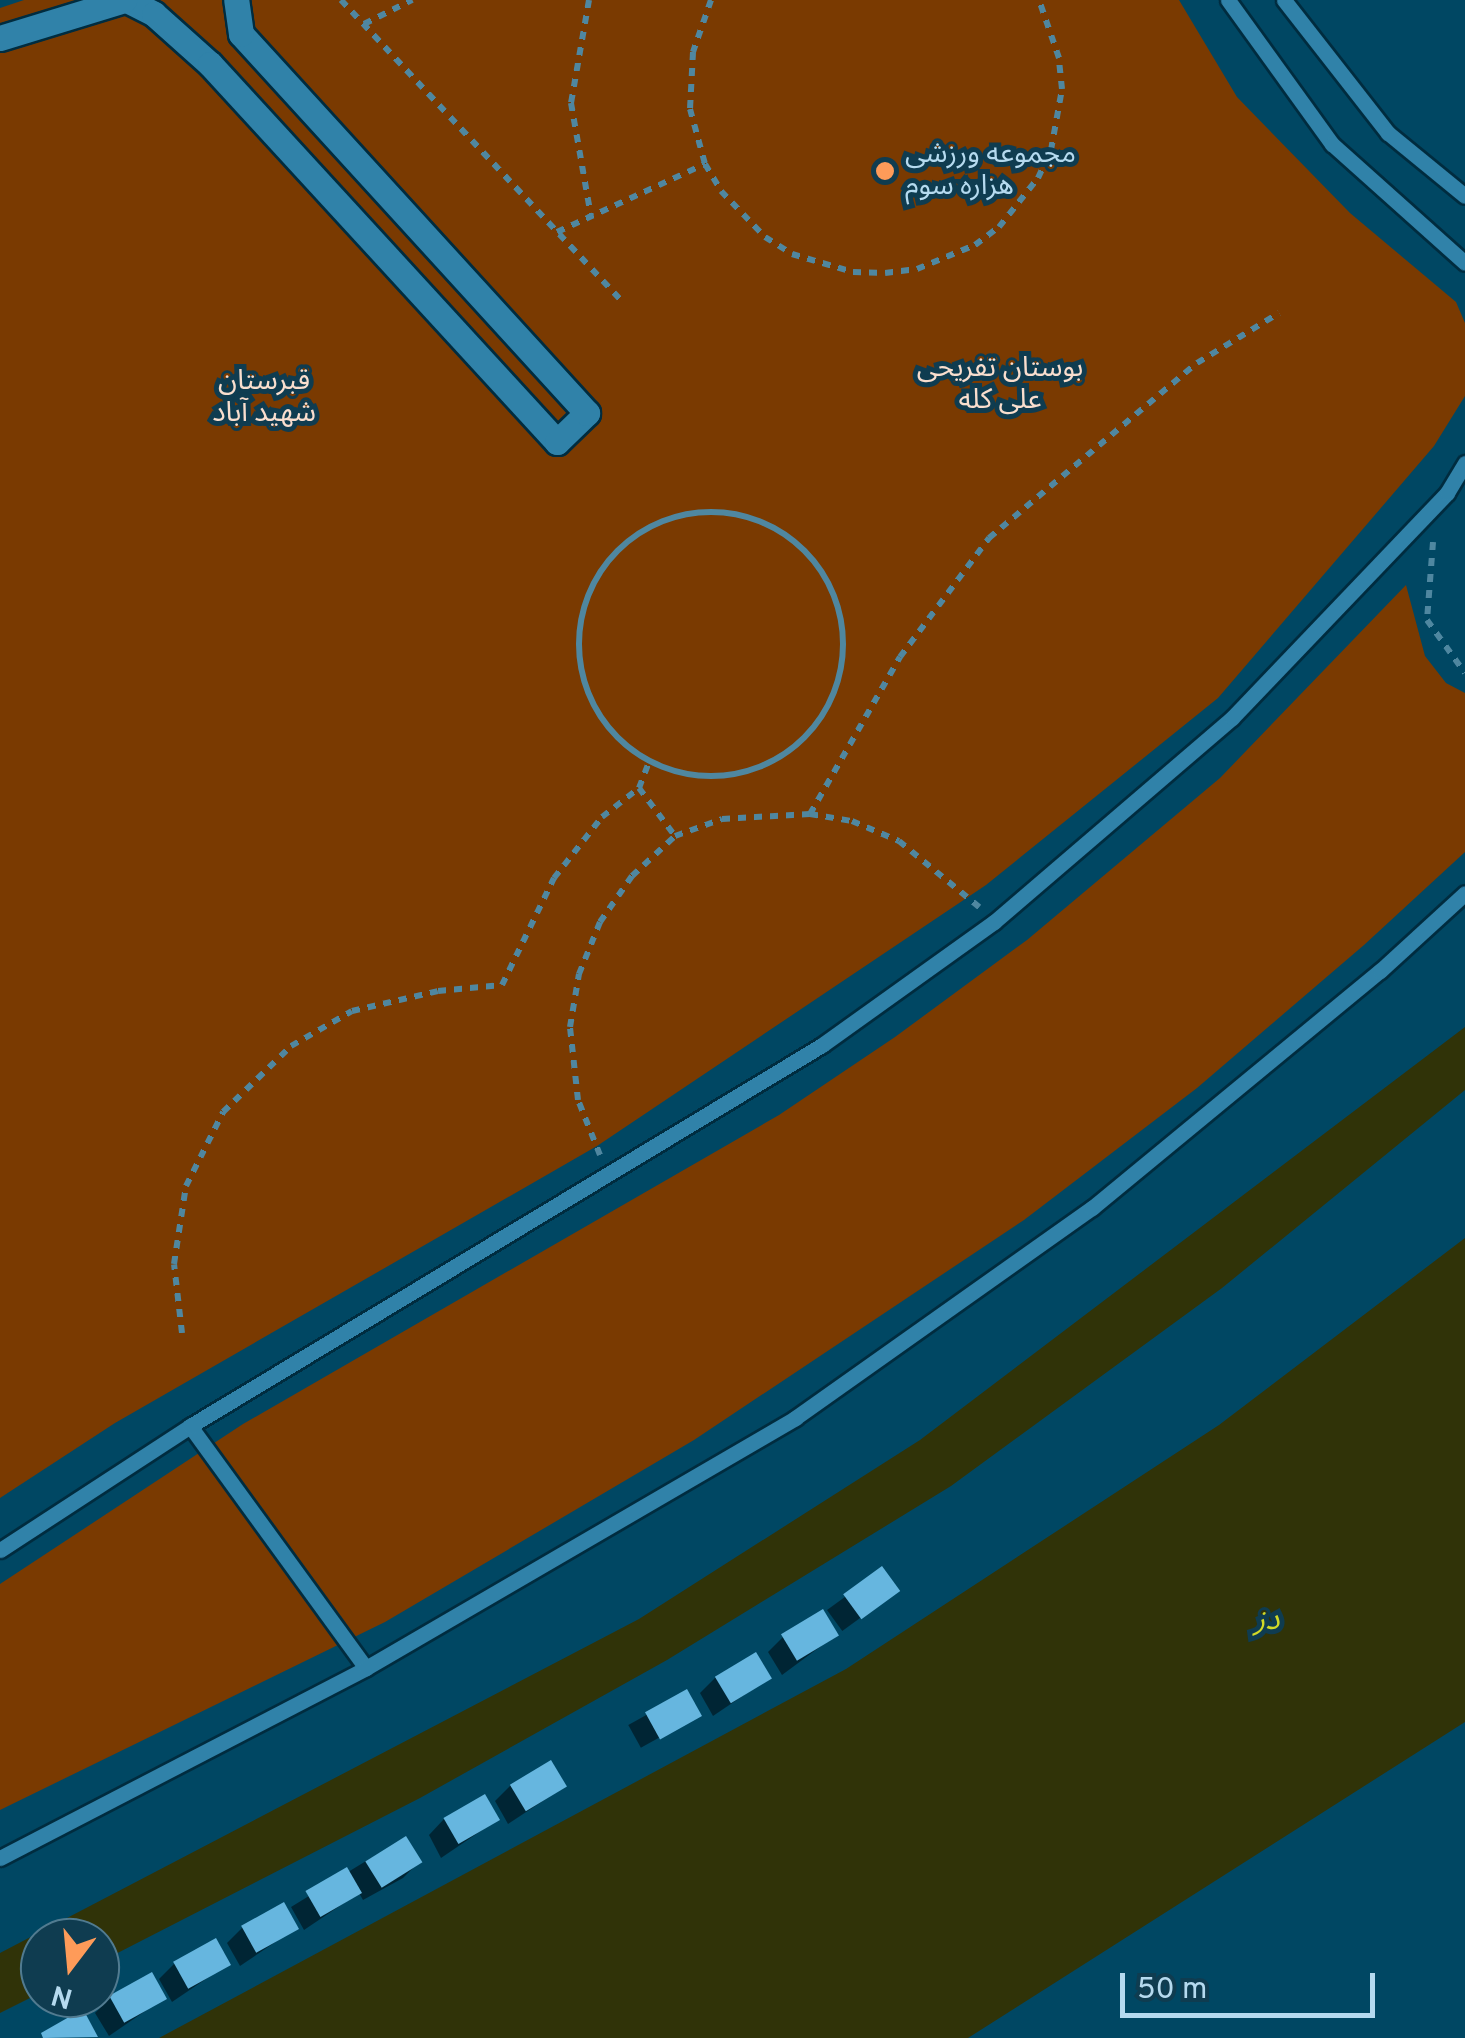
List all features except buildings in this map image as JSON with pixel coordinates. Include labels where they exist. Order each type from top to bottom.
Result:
[{"type":"street","points":[[0,38],[125,0],[154,14],[210,64],[557,442],[587,412],[241,34],[236,0]]},
{"type":"lane","points":[[1228,0],[1332,144],[1465,262]]},
{"type":"lane","points":[[1284,0],[1388,133],[1465,196]]},
{"type":"lane","points":[[0,1550],[190,1426],[822,1045],[994,922],[1232,718],[1448,493],[1465,463]]},
{"type":"lane","points":[[0,1858],[366,1668],[795,1418],[936,1323],[1228,1100],[1465,893]]},
{"type":"lane","points":[[190,1426],[366,1668]]},
{"type":"path","points":[[341,0],[624,304]]},
{"type":"path","points":[[364,24],[412,0]]},
{"type":"path","points":[[588,0],[571,104],[579,180],[591,216]]},
{"type":"path","points":[[711,0],[689,80],[705,164],[721,192],[765,237],[822,266],[885,273],[947,260],[1000,227],[1038,178],[1051,150],[1060,73],[1039,0]]},
{"type":"path","points":[[557,232],[705,164]]},
{"type":"path","points":[[810,814],[900,657],[989,538],[1196,363],[1278,313]]},
{"type":"path","points":[[1448,493],[1428,562],[1427,620],[1465,673]]},
{"type":"path","points":[[712,512],[767,524],[802,548],[828,581],[838,608],[843,663],[830,704],[805,738],[770,763],[727,776],[682,773],[650,760],[606,724],[584,685],[578,640],[587,595],[611,556],[644,529],[684,514],[712,512]]},
{"type":"path","points":[[182,1334],[174,1264],[186,1186],[223,1112],[291,1046],[352,1011],[438,991],[502,985],[554,878],[602,817],[639,788],[650,760]]},
{"type":"path","points":[[639,788],[676,836]]},
{"type":"path","points":[[608,1176],[578,1100],[570,1027],[579,974],[600,922],[632,876],[676,836],[722,818],[810,814],[852,820],[898,841],[954,881],[994,922]]},
{"type":"green space","name":"بوستان تفریحی علی کله","points":[[24,0],[1179,0],[1237,97],[1350,213],[1456,302],[1465,323],[1465,396],[1434,446],[1218,698],[986,885],[597,1146],[115,1423],[0,1498],[0,8]]},
{"type":"green space","points":[[1406,585],[1425,656],[1446,683],[1465,693],[1465,852],[1364,945],[1197,1088],[1024,1220],[694,1440],[385,1622],[0,1810],[0,1584],[243,1424],[779,1115],[895,1037],[1027,940],[1220,778]]},
{"type":"water","points":[[1465,1027],[1465,1090],[1222,1288],[951,1486],[667,1660],[420,1798],[120,1952],[120,1918],[67,1918],[639,1619],[920,1440]]},
{"type":"water","name":"دز","points":[[1465,1238],[1465,1722],[968,2038],[159,2038],[846,1669],[1219,1425]]},
{"type":"water","points":[[20,1943],[20,2003],[0,2013],[0,1953]]},
{"type":"place","name":"مجموعه ورزشی هزاره سوم","points":[[885,171]]},
{"type":"park label","name":"قبرستان شهید آباد","points":[[264,398]]}]
